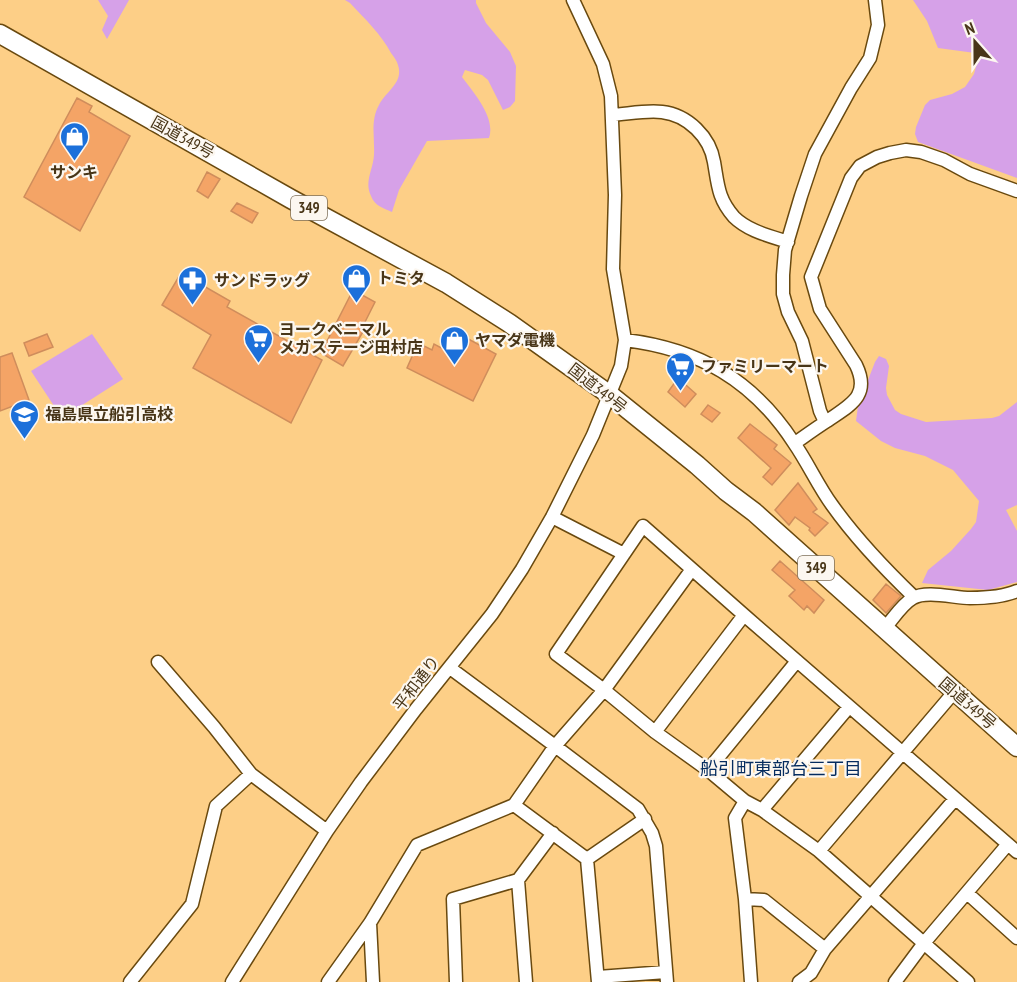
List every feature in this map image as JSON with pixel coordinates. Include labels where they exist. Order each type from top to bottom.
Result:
[{"type":"highway","name":"国道349号","points":[[0,34],[291,199],[446,283],[509,323],[610,395],[754,512],[1017,747]]},
{"type":"street","name":"平和通り","points":[[236,981],[327,831],[379,757],[492,614],[522,570],[552,517],[593,435],[621,366],[625,340],[614,269],[615,195],[611,96],[603,64],[573,0]]},
{"type":"street","points":[[825,422],[820,411],[802,341],[788,312],[783,294],[785,250],[815,154],[870,58],[878,25],[875,0]]},
{"type":"street","points":[[612,115],[669,113],[699,130],[711,146],[716,181],[727,208],[736,219],[748,227],[788,242]]},
{"type":"street","points":[[795,443],[850,405],[859,395],[862,384],[861,374],[856,365],[820,309],[811,277],[851,178],[860,166],[877,157],[906,150],[944,160],[970,174],[1017,191]]},
{"type":"street","points":[[625,340],[649,343],[690,355],[725,372],[748,389],[768,408],[795,443],[831,504],[857,536],[914,597]]},
{"type":"street","points":[[552,517],[624,554]]},
{"type":"street","points":[[895,982],[924,943],[967,893],[1012,848],[643,526],[556,654],[745,801],[762,810],[819,851],[870,897],[924,943],[968,982]]},
{"type":"street","points":[[328,982],[370,923],[417,845],[514,805],[555,746],[604,690],[692,569]]},
{"type":"street","points":[[884,629],[914,597],[924,595],[991,597],[1017,591]]},
{"type":"street","points":[[655,732],[744,615]]},
{"type":"street","points":[[708,770],[797,661]]},
{"type":"street","points":[[158,662],[251,774],[327,831]]},
{"type":"street","points":[[450,668],[638,809],[652,833],[656,846],[667,977],[598,979],[587,859],[514,805]]},
{"type":"street","points":[[819,851],[955,691]]},
{"type":"street","points":[[762,810],[849,707]]},
{"type":"street","points":[[130,982],[192,904],[216,806],[251,774]]},
{"type":"street","points":[[799,982],[811,973],[825,949],[955,799]]},
{"type":"street","points":[[745,801],[735,818],[745,899],[751,982]]},
{"type":"street","points":[[587,859],[645,819]]},
{"type":"street","points":[[456,982],[453,899],[518,880],[553,833]]},
{"type":"street","points":[[518,880],[526,982]]},
{"type":"street","points":[[967,893],[1017,938]]},
{"type":"street","points":[[745,899],[764,900],[825,949]]},
{"type":"street","points":[[370,923],[373,982]]},
{"type":"shaded area","points":[[98,0],[129,0],[107,39],[102,30],[108,16]]},
{"type":"shaded area","points":[[345,0],[476,0],[486,23],[510,52],[516,66],[515,101],[503,110],[488,80],[482,75],[465,70],[462,77],[487,114],[489,138],[427,141],[399,190],[392,212],[375,202],[368,186],[374,155],[376,111],[396,82],[398,65],[378,33]]},
{"type":"shaded area","points":[[913,0],[1017,0],[1017,178],[918,142],[915,134],[916,127],[925,105],[930,100],[952,94],[965,87],[974,74],[978,59],[975,53],[938,48],[927,21]]},
{"type":"shaded area","points":[[92,334],[123,379],[62,418],[31,371]]},
{"type":"shaded area","points":[[879,356],[886,359],[889,366],[887,395],[895,410],[901,414],[926,422],[992,418],[999,416],[1017,402],[1017,505],[1006,510],[1017,531],[1017,582],[988,590],[922,583],[928,570],[951,551],[976,522],[979,501],[953,470],[925,456],[895,448],[881,441],[856,421],[858,406]]},
{"type":"building","points":[[77,98],[92,106],[89,112],[130,136],[80,231],[24,197]]},
{"type":"building","points":[[207,172],[220,179],[208,198],[197,191]]},
{"type":"building","points":[[237,203],[258,213],[252,223],[231,211]]},
{"type":"building","name":"ヨークベニマル メガステージ田村店","points":[[181,273],[230,301],[227,307],[322,360],[291,423],[193,368],[211,335],[162,305]]},
{"type":"building","points":[[353,290],[375,302],[364,324],[367,325],[343,366],[321,353]]},
{"type":"building","points":[[47,334],[53,347],[29,356],[24,343]]},
{"type":"building","points":[[461,335],[496,354],[473,401],[407,368],[418,343],[432,350],[434,344],[451,353]]},
{"type":"building","points":[[12,353],[29,400],[0,411],[0,357]]},
{"type":"building","points":[[678,378],[696,394],[685,407],[668,392]]},
{"type":"building","points":[[708,405],[720,413],[712,422],[701,414]]},
{"type":"building","points":[[750,424],[777,445],[774,449],[791,463],[772,485],[763,477],[771,468],[738,438]]},
{"type":"building","points":[[798,483],[817,509],[813,512],[828,523],[815,536],[809,530],[810,528],[795,517],[789,525],[775,510]]},
{"type":"building","points":[[780,561],[824,600],[814,613],[807,606],[804,610],[789,596],[795,590],[772,570]]},
{"type":"building","points":[[886,584],[901,596],[886,613],[873,600]]},
{"type":"place","name":"サンキ","points":[[74,162]]},
{"type":"place","name":"トミタ","points":[[356,304]]},
{"type":"place","name":"サンドラッグ","points":[[193,306]]},
{"type":"place","name":"ヨークベニマル メガステージ田村店","points":[[258,364]]},
{"type":"place","name":"ヤマダ電機","points":[[454,366]]},
{"type":"place","name":"ファミリーマート","points":[[680,392]]},
{"type":"place","name":"福島県立船引高校","points":[[24,440]]},
{"type":"district","name":"船引町東部台三丁目","points":[[781,769]]}]
